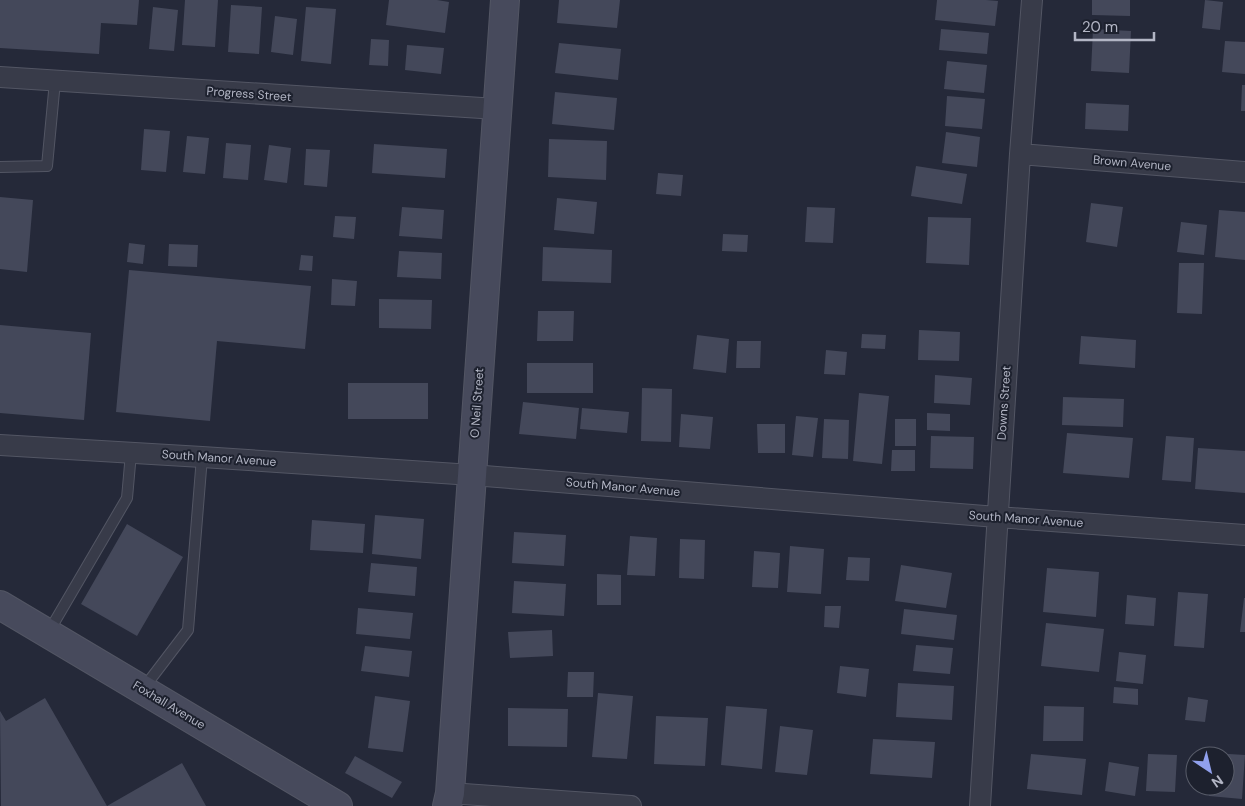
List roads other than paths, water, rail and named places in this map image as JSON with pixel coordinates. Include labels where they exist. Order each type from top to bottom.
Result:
[{"type":"street","name":"O Neil Street","points":[[449,800],[506,0]]},
{"type":"street","name":"Downs Street","points":[[980,806],[1020,154],[1032,0]]},
{"type":"street","name":"Progress Street","points":[[0,77],[497,110]]},
{"type":"street","name":"Brown Avenue","points":[[1020,154],[1245,172]]},
{"type":"street","name":"South Manor Avenue","points":[[0,445],[472,475],[1245,535]]},
{"type":"street","name":"Foxhall Avenue","points":[[0,604],[338,806]]},
{"type":"street","points":[[449,800],[631,806]]},
{"type":"lane","points":[[0,167],[48,166],[55,81]]},
{"type":"lane","points":[[48,633],[127,498],[130,453]]},
{"type":"lane","points":[[142,690],[188,630],[202,457]]}]
